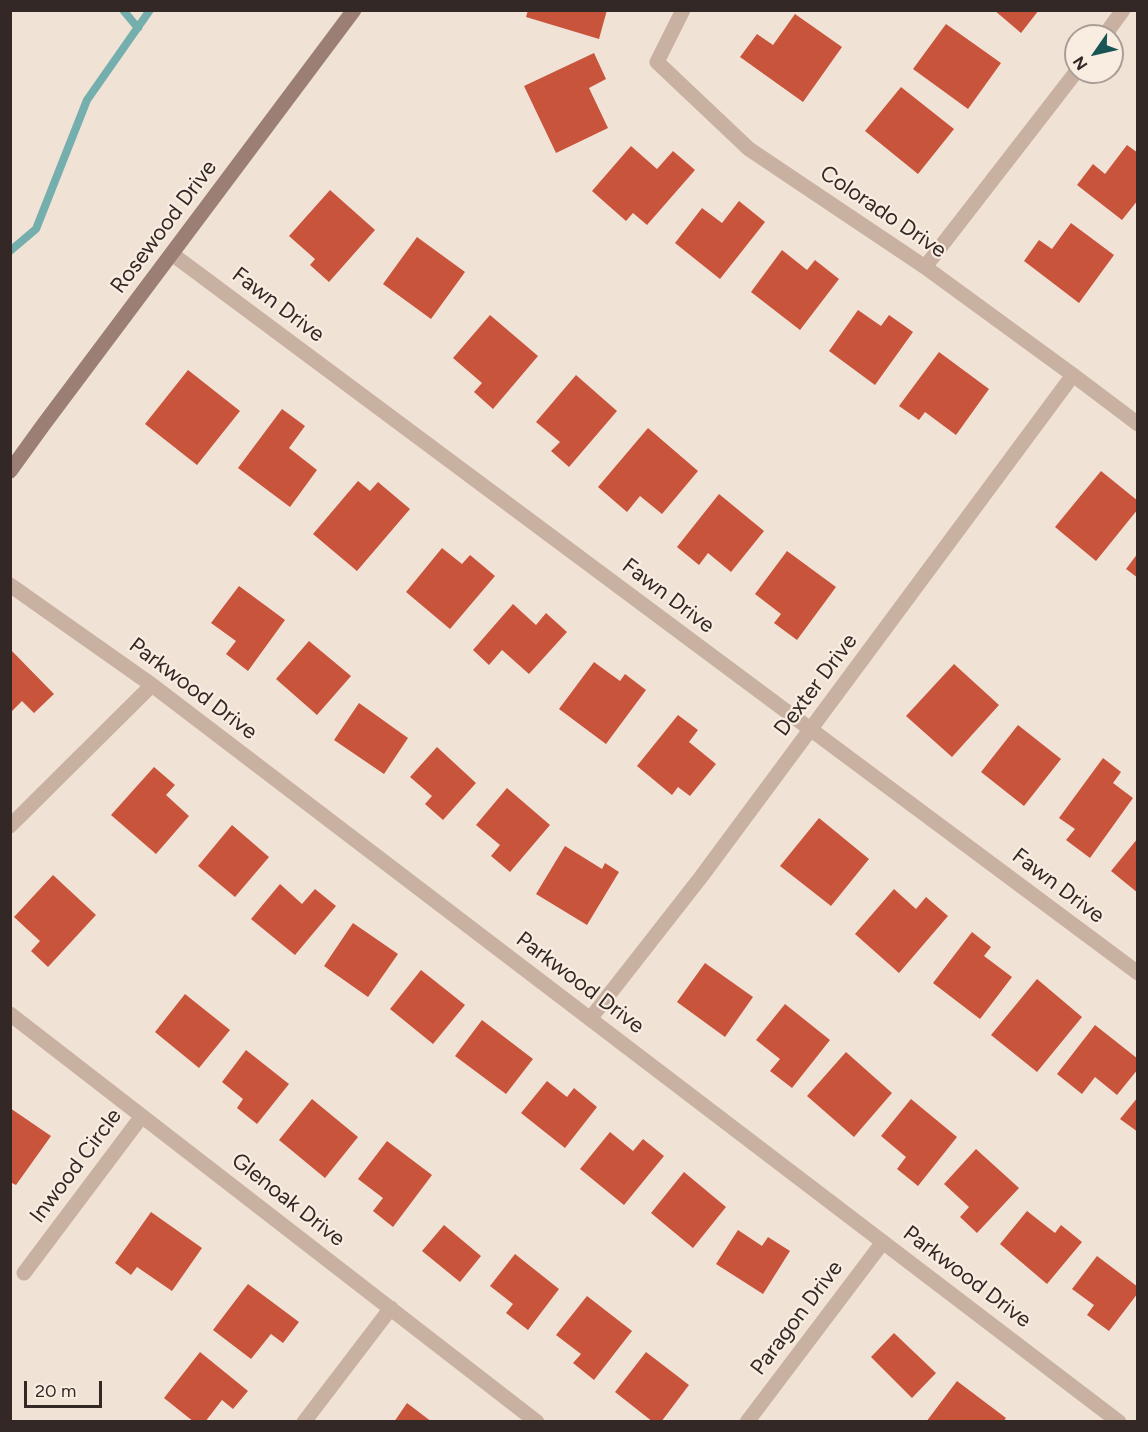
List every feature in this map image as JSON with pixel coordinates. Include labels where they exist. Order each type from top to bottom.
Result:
[{"type":"main road","name":"Rosewood Drive","points":[[10,471],[354,10]]},
{"type":"street","name":"Colorado Drive","points":[[684,10],[657,62],[749,149],[926,267],[1137,424]]},
{"type":"street","points":[[1113,24],[1123,10]]},
{"type":"street","points":[[926,267],[1067,84]]},
{"type":"street","name":"Fawn Drive","points":[[172,254],[1137,973]]},
{"type":"street","name":"Dexter Drive","points":[[590,1019],[701,877],[1073,375]]},
{"type":"street","name":"Parkwood Drive","points":[[10,585],[152,685],[1119,1422]]},
{"type":"street","points":[[10,826],[152,685]]},
{"type":"street","name":"Glenoak Drive","points":[[10,1014],[537,1422]]},
{"type":"street","name":"Inwood Circle","points":[[24,1273],[142,1116]]},
{"type":"street","name":"Paragon Drive","points":[[747,1422],[883,1242]]},
{"type":"street","points":[[304,1422],[391,1308]]},
{"type":"building","points":[[528,10],[607,10],[599,39],[526,17]]},
{"type":"building","points":[[994,10],[1039,10],[1021,33]]},
{"type":"building","points":[[795,14],[842,47],[803,102],[740,57],[757,34],[773,45]]},
{"type":"building","points":[[946,24],[1001,63],[968,109],[913,69]]},
{"type":"building","points":[[594,53],[606,79],[589,88],[608,128],[556,153],[524,86]]},
{"type":"building","points":[[901,87],[954,129],[918,174],[865,131]]},
{"type":"building","points":[[1127,145],[1138,153],[1138,200],[1122,220],[1077,185],[1093,164],[1105,174]]},
{"type":"building","points":[[631,146],[657,169],[673,151],[695,170],[647,225],[633,213],[626,221],[592,191]]},
{"type":"building","points":[[330,190],[375,230],[329,282],[310,265],[315,259],[289,236]]},
{"type":"building","points":[[739,201],[765,222],[720,279],[675,243],[702,208],[722,223]]},
{"type":"building","points":[[1071,223],[1114,255],[1079,303],[1024,261],[1039,240],[1052,249]]},
{"type":"building","points":[[417,237],[465,272],[431,319],[383,284]]},
{"type":"building","points":[[782,250],[807,270],[815,260],[839,279],[800,330],[751,292]]},
{"type":"building","points":[[858,310],[881,326],[889,315],[913,332],[875,385],[829,351]]},
{"type":"building","points":[[490,315],[538,356],[493,409],[474,392],[482,383],[453,358]]},
{"type":"building","points":[[939,352],[989,389],[956,435],[925,412],[919,420],[899,406]]},
{"type":"building","points":[[188,370],[240,411],[197,465],[145,424]]},
{"type":"building","points":[[576,375],[617,411],[569,467],[551,451],[560,442],[536,422]]},
{"type":"building","points":[[282,409],[305,426],[289,448],[317,470],[290,507],[238,468]]},
{"type":"building","points":[[648,428],[698,471],[662,514],[640,496],[627,512],[598,487]]},
{"type":"building","points":[[1101,471],[1138,501],[1138,509],[1096,561],[1055,527]]},
{"type":"building","points":[[358,481],[370,491],[378,482],[410,509],[357,571],[313,534]]},
{"type":"building","points":[[719,494],[764,531],[731,572],[708,553],[699,565],[677,547]]},
{"type":"building","points":[[442,548],[462,564],[470,555],[495,576],[450,629],[406,592]]},
{"type":"building","points":[[787,551],[836,587],[797,640],[774,623],[781,614],[755,594]]},
{"type":"building","points":[[1138,553],[1138,578],[1126,569]]},
{"type":"building","points":[[239,586],[285,620],[248,671],[226,654],[236,641],[211,623]]},
{"type":"building","points":[[513,604],[536,625],[546,613],[567,632],[529,674],[502,650],[489,665],[473,650]]},
{"type":"building","points":[[309,641],[351,676],[317,715],[276,679]]},
{"type":"building","points":[[10,649],[54,694],[34,713],[22,701],[10,713]]},
{"type":"building","points":[[594,662],[620,681],[625,674],[646,690],[606,744],[559,709]]},
{"type":"building","points":[[954,664],[999,705],[952,757],[906,716]]},
{"type":"building","points":[[359,703],[408,738],[384,774],[334,740]]},
{"type":"building","points":[[678,715],[698,730],[689,742],[716,764],[690,796],[678,787],[672,795],[637,766]]},
{"type":"building","points":[[1018,725],[1061,759],[1024,806],[981,772]]},
{"type":"building","points":[[437,747],[476,783],[443,820],[425,804],[432,796],[410,777]]},
{"type":"building","points":[[1103,758],[1121,772],[1113,783],[1133,798],[1090,858],[1066,840],[1075,829],[1059,818]]},
{"type":"building","points":[[154,767],[175,785],[166,795],[189,816],[156,854],[111,815]]},
{"type":"building","points":[[507,788],[550,825],[510,872],[491,856],[500,845],[476,825]]},
{"type":"building","points":[[819,818],[869,859],[831,906],[780,866]]},
{"type":"building","points":[[232,825],[269,857],[235,897],[198,866]]},
{"type":"building","points":[[1138,838],[1138,893],[1111,871]]},
{"type":"building","points":[[565,846],[602,869],[605,863],[619,872],[587,925],[536,894]]},
{"type":"building","points":[[53,875],[96,915],[48,967],[31,951],[40,941],[14,917]]},
{"type":"building","points":[[280,884],[302,904],[315,889],[336,906],[295,955],[251,919]]},
{"type":"building","points":[[894,889],[916,909],[926,897],[948,916],[899,973],[855,934]]},
{"type":"building","points":[[353,923],[398,954],[368,997],[324,966]]},
{"type":"building","points":[[972,932],[991,947],[984,956],[1012,977],[980,1019],[933,983]]},
{"type":"building","points":[[705,963],[753,997],[725,1037],[677,1002]]},
{"type":"building","points":[[421,970],[465,1005],[433,1044],[390,1009]]},
{"type":"building","points":[[1037,979],[1082,1017],[1037,1072],[991,1035]]},
{"type":"building","points":[[185,994],[230,1030],[199,1068],[155,1032]]},
{"type":"building","points":[[785,1004],[830,1040],[792,1088],[770,1071],[780,1059],[756,1040]]},
{"type":"building","points":[[482,1020],[533,1059],[506,1094],[455,1056]]},
{"type":"building","points":[[1095,1025],[1138,1059],[1138,1069],[1117,1095],[1095,1077],[1082,1094],[1057,1074]]},
{"type":"building","points":[[246,1050],[289,1084],[257,1124],[237,1108],[243,1099],[222,1082]]},
{"type":"building","points":[[846,1052],[892,1093],[854,1137],[807,1096]]},
{"type":"building","points":[[547,1081],[567,1097],[574,1088],[597,1107],[565,1148],[521,1113]]},
{"type":"building","points":[[1138,1097],[1138,1132],[1120,1119]]},
{"type":"building","points":[[312,1099],[358,1137],[325,1178],[279,1140]]},
{"type":"building","points":[[911,1099],[957,1137],[918,1186],[897,1169],[906,1157],[881,1136]]},
{"type":"building","points":[[10,1108],[51,1136],[16,1185],[10,1182]]},
{"type":"building","points":[[610,1132],[633,1151],[643,1139],[664,1156],[624,1205],[580,1169]]},
{"type":"building","points":[[387,1141],[432,1175],[393,1227],[373,1211],[383,1198],[358,1179]]},
{"type":"building","points":[[976,1149],[1019,1188],[977,1233],[960,1217],[969,1207],[944,1184]]},
{"type":"building","points":[[684,1172],[726,1207],[693,1248],[651,1213]]},
{"type":"building","points":[[1027,1211],[1055,1233],[1061,1225],[1082,1242],[1047,1284],[1000,1244]]},
{"type":"building","points":[[151,1212],[202,1248],[172,1291],[137,1267],[131,1275],[115,1263]]},
{"type":"building","points":[[444,1225],[481,1256],[460,1282],[422,1251]]},
{"type":"building","points":[[738,1230],[762,1246],[768,1237],[790,1251],[763,1294],[716,1264]]},
{"type":"building","points":[[515,1254],[559,1289],[528,1330],[506,1313],[513,1304],[490,1286]]},
{"type":"building","points":[[1097,1256],[1138,1287],[1138,1293],[1109,1331],[1087,1315],[1094,1305],[1072,1289]]},
{"type":"building","points":[[248,1284],[299,1322],[283,1343],[271,1334],[251,1359],[213,1330]]},
{"type":"building","points":[[587,1296],[632,1331],[594,1380],[573,1363],[581,1354],[556,1335]]},
{"type":"building","points":[[894,1333],[936,1373],[912,1398],[871,1357]]},
{"type":"building","points":[[200,1352],[248,1391],[233,1409],[222,1400],[205,1422],[194,1422],[164,1398]]},
{"type":"building","points":[[646,1352],[689,1385],[661,1422],[653,1422],[615,1392]]},
{"type":"building","points":[[957,1381],[1006,1418],[1003,1422],[926,1422]]},
{"type":"building","points":[[407,1403],[432,1422],[394,1422]]},
{"type":"waterway","points":[[123,10],[138,28]]},
{"type":"waterway","points":[[10,251],[36,229],[87,100],[150,10]]}]
